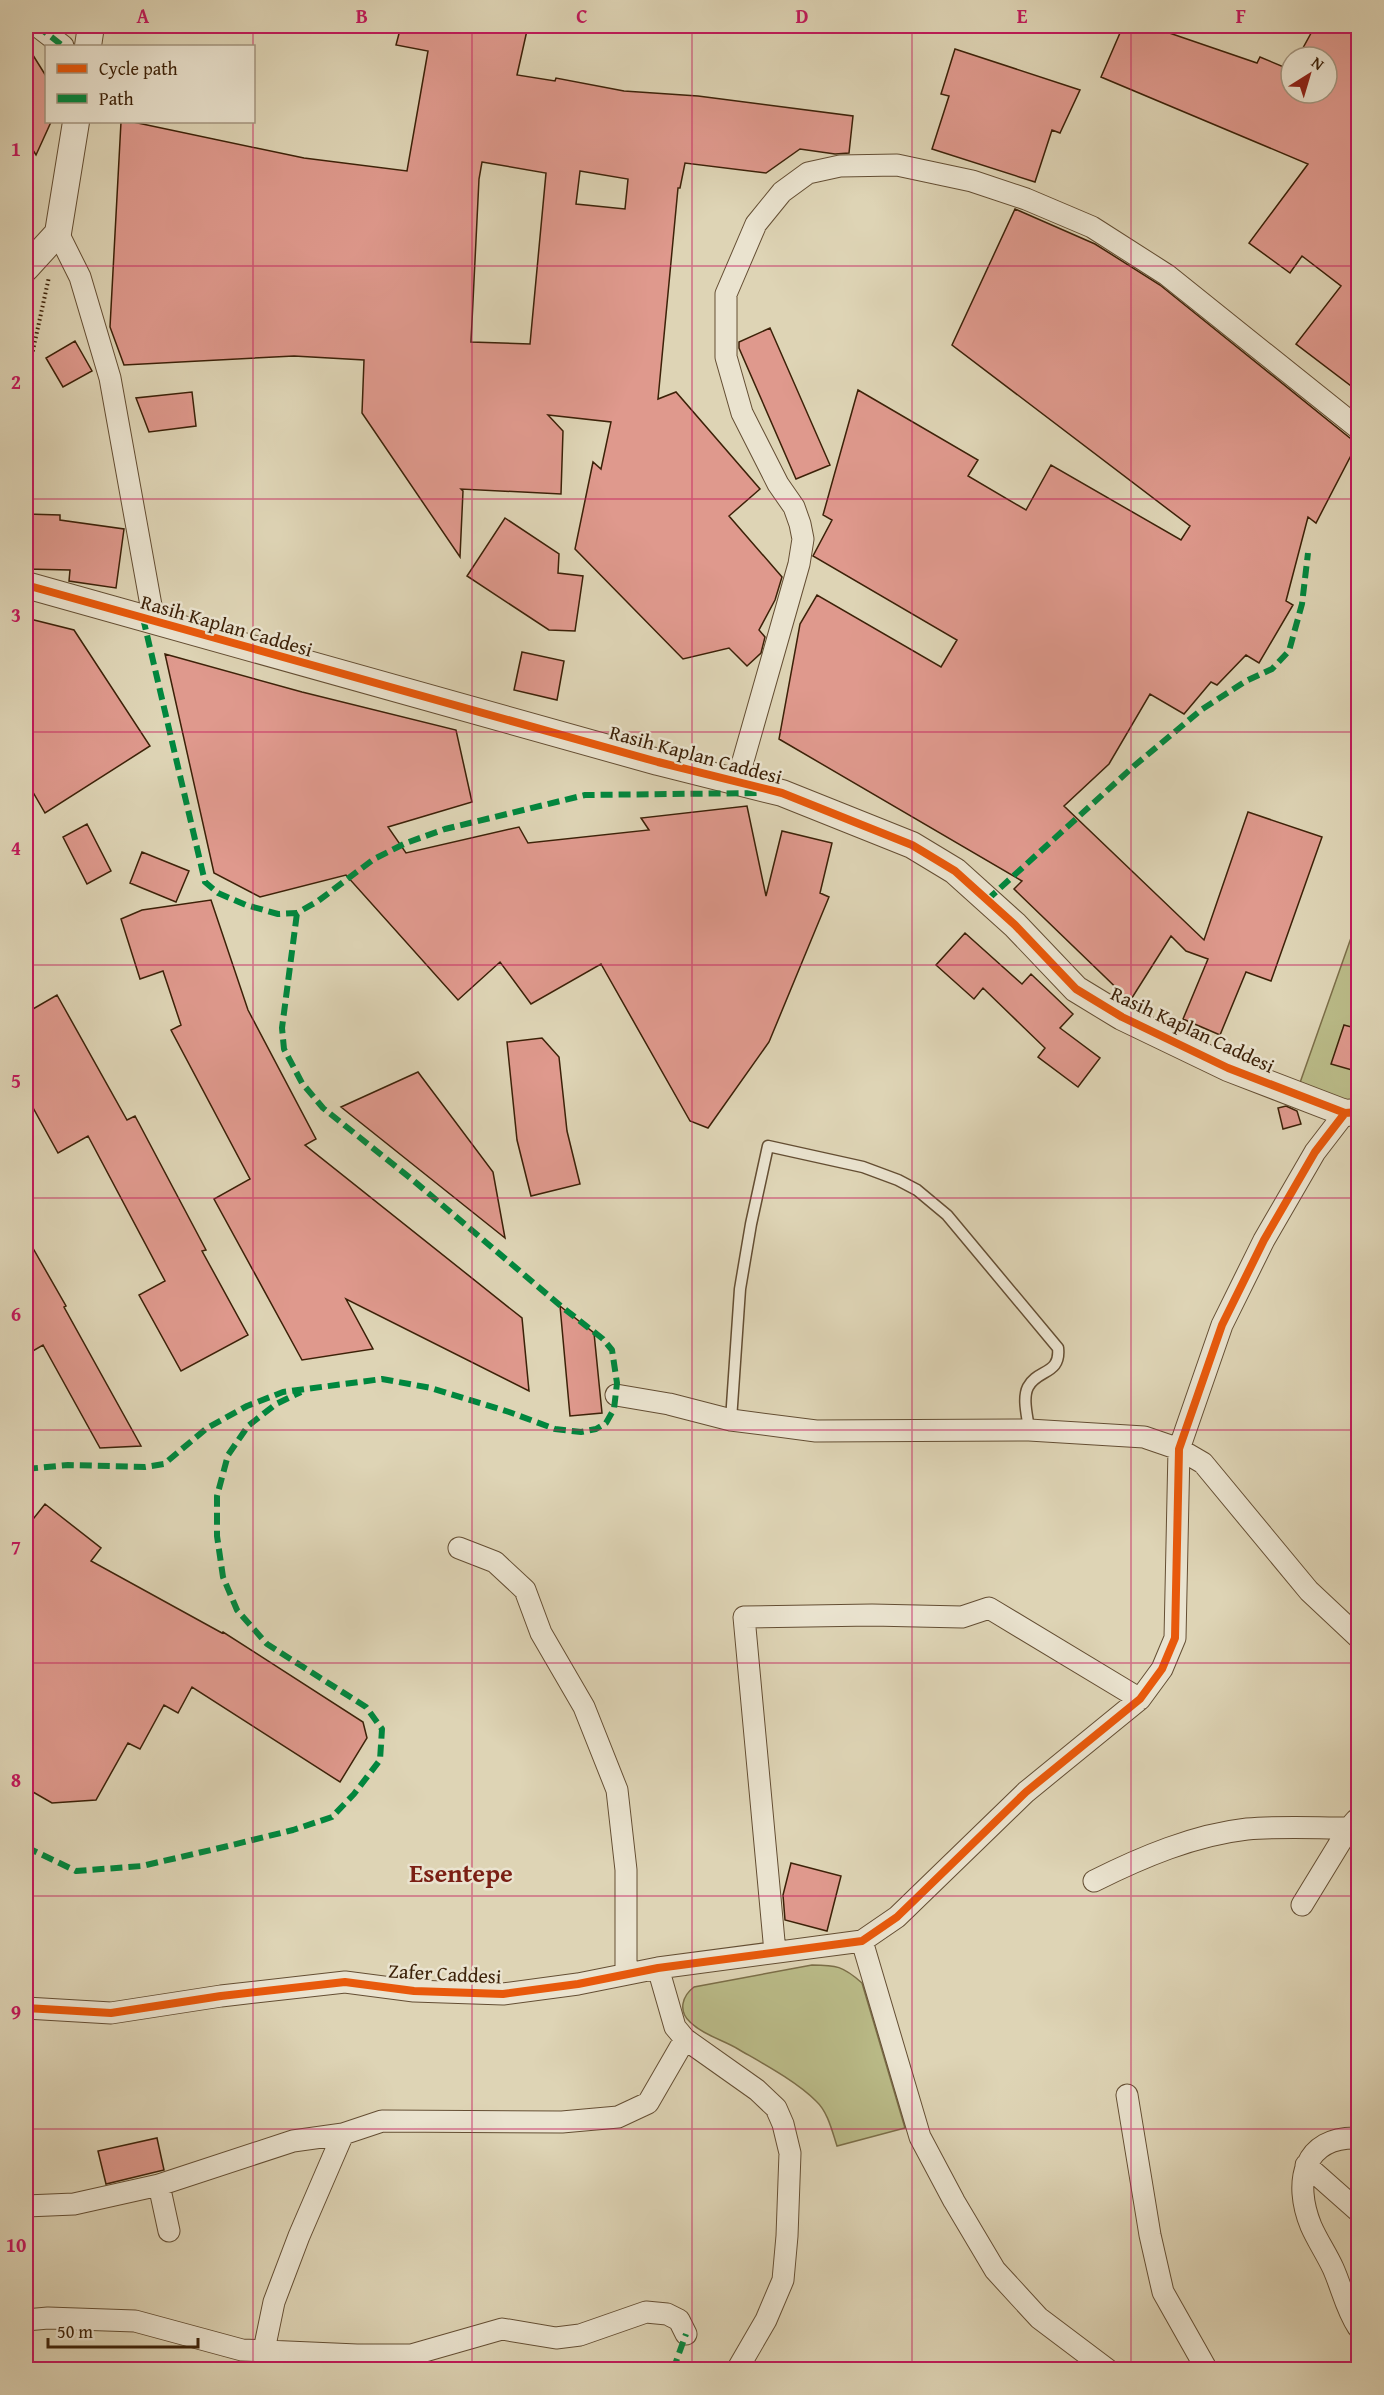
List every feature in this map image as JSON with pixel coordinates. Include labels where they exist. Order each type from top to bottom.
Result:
[{"type":"street","points":[[37,26],[62,45]]},
{"type":"street","points":[[88,45],[91,26]]},
{"type":"street","points":[[38,268],[58,233],[76,123]]},
{"type":"street","points":[[737,782],[799,564],[803,539],[794,507],[778,484],[742,413],[726,357],[726,294],[756,224],[782,192],[808,173],[840,166],[897,165],[972,181],[1026,199],[1092,227],[1167,275],[1359,428]]},
{"type":"street","points":[[58,233],[80,277],[110,378],[154,622]]},
{"type":"street","name":"Rasih Kaplan Caddesi","points":[[26,585],[658,762],[782,793],[912,845],[955,871],[1015,924],[1077,989],[1113,1011],[1228,1068],[1352,1112]]},
{"type":"street","points":[[1108,2370],[1039,2318],[995,2270],[954,2201],[920,2138],[862,1941],[897,1917],[1026,1792],[1140,1699],[1162,1669],[1175,1638],[1179,1449],[1222,1325],[1264,1240],[1315,1152],[1352,1112]]},
{"type":"street","points":[[616,1395],[669,1404],[731,1420],[816,1431],[1029,1430],[1144,1437],[1179,1449],[1203,1463],[1309,1591],[1359,1637]]},
{"type":"street","points":[[459,1548],[495,1562],[525,1590],[542,1634],[584,1707],[617,1790],[626,1870],[626,1974]]},
{"type":"street","points":[[775,1952],[744,1617],[962,1617],[989,1608],[1140,1699]]},
{"type":"street","points":[[1094,1881],[1169,1848],[1211,1836],[1247,1829],[1354,1823]]},
{"type":"street","points":[[1302,1905],[1354,1823]]},
{"type":"street","name":"Zafer Caddesi","points":[[26,2008],[111,2013],[221,1996],[345,1982],[414,1991],[503,1994],[658,1968],[862,1941]]},
{"type":"street","points":[[658,1968],[675,2027],[685,2039],[757,2090],[776,2108],[783,2124],[790,2153],[783,2280],[766,2320],[737,2370]]},
{"type":"street","points":[[26,2206],[74,2204],[159,2185],[293,2142],[343,2133],[382,2121],[562,2121],[618,2118],[648,2103],[685,2039]]},
{"type":"street","points":[[1127,2095],[1150,2235],[1163,2292],[1207,2370]]},
{"type":"street","points":[[264,2350],[274,2302],[299,2235],[343,2133]]},
{"type":"street","points":[[1359,2138],[1350,2137],[1325,2143],[1314,2152],[1306,2166],[1303,2178],[1303,2198],[1311,2226],[1333,2268],[1349,2314],[1359,2327]]},
{"type":"street","points":[[1306,2166],[1359,2211]]},
{"type":"street","points":[[159,2185],[169,2231]]},
{"type":"street","points":[[26,2320],[48,2318],[135,2321],[242,2350],[411,2355],[502,2329],[556,2338],[580,2335],[646,2312],[667,2314],[679,2320],[686,2334]]},
{"type":"lane","points":[[731,1420],[742,1272],[768,1146],[881,1173],[917,1190],[947,1215],[1058,1348],[1057,1362],[1054,1367],[1032,1381],[1027,1390],[1029,1430]]},
{"type":"path","points":[[26,382],[38,268]]},
{"type":"green space","points":[[1358,918],[1358,1112],[1296,1094]]},
{"type":"green space","points":[[812,1965],[839,1968],[850,1973],[862,1983],[905,2128],[837,2146],[824,2111],[808,2094],[768,2066],[701,2030],[686,2018],[684,2013],[684,1999],[694,1987]]},
{"type":"building","points":[[401,26],[528,26],[517,75],[555,81],[556,78],[624,91],[698,96],[853,116],[849,153],[835,154],[800,149],[766,173],[685,163],[680,188],[678,188],[658,399],[676,392],[760,489],[729,516],[782,577],[775,600],[759,630],[765,637],[761,653],[747,666],[729,648],[683,659],[575,549],[593,462],[601,469],[611,422],[548,415],[563,431],[561,494],[461,489],[463,491],[460,557],[362,413],[364,360],[294,356],[124,365],[110,327],[121,123],[138,123],[304,158],[407,171],[428,51],[396,45]],"holes":[[[482,162],[546,173],[530,344],[471,342],[479,179]],[[580,171],[628,179],[625,209],[576,204]]]},
{"type":"building","points":[[1123,26],[1149,26],[1257,63],[1260,57],[1279,65],[1279,105],[1339,105],[1339,45],[1305,45],[1315,26],[1359,26],[1359,392],[1296,344],[1341,286],[1302,256],[1290,273],[1249,243],[1308,164],[1101,77]]},
{"type":"building","points":[[26,44],[45,74],[45,123],[51,123],[36,155],[26,139]]},
{"type":"building","points":[[955,49],[1080,90],[1060,133],[1052,130],[1035,182],[932,149],[949,96],[941,94]]},
{"type":"building","points":[[1015,209],[1095,244],[1160,285],[1350,438],[1359,440],[1316,523],[1308,517],[1286,601],[1293,605],[1259,663],[1246,655],[1217,685],[1211,682],[1184,714],[1150,694],[1109,764],[1064,806],[1204,940],[1248,812],[1322,837],[1271,981],[1246,972],[1220,1035],[1183,1019],[1208,959],[1186,951],[1171,936],[1130,1001],[1014,889],[1022,881],[779,739],[800,624],[817,595],[941,667],[957,640],[813,556],[832,520],[823,515],[858,390],[978,460],[968,476],[1026,510],[1051,465],[1181,540],[1190,526],[952,345]]},
{"type":"building","points":[[770,328],[830,465],[796,479],[739,348],[739,342]]},
{"type":"building","points":[[75,341],[92,371],[63,387],[46,358]]},
{"type":"building","points":[[192,392],[196,426],[149,432],[136,398]]},
{"type":"building","points":[[26,514],[60,515],[60,520],[124,529],[116,588],[69,581],[70,570],[26,569]]},
{"type":"building","points":[[505,518],[559,554],[558,573],[583,576],[575,631],[549,630],[467,576]]},
{"type":"building","points":[[26,618],[74,630],[150,746],[45,813],[26,780]]},
{"type":"building","points":[[522,652],[564,661],[557,700],[514,690]]},
{"type":"building","points":[[165,654],[302,692],[456,730],[472,802],[388,827],[406,853],[519,827],[528,843],[649,830],[641,818],[747,806],[766,896],[782,831],[832,843],[820,893],[829,897],[769,1042],[708,1128],[690,1121],[601,964],[531,1004],[500,962],[458,1000],[346,875],[260,897],[214,873]]},
{"type":"building","points":[[87,824],[111,871],[87,884],[63,837]]},
{"type":"building","points":[[142,852],[189,871],[176,902],[130,883]]},
{"type":"building","points":[[211,900],[248,1010],[316,1139],[305,1145],[522,1318],[529,1391],[346,1299],[373,1349],[302,1360],[214,1199],[250,1179],[171,1030],[181,1025],[163,971],[140,979],[121,919],[142,910]]},
{"type":"building","points":[[965,933],[1022,984],[1031,974],[1073,1014],[1060,1028],[1100,1058],[1078,1087],[1038,1057],[1045,1048],[983,988],[974,999],[936,965]]},
{"type":"building","points":[[57,995],[127,1120],[135,1116],[206,1250],[202,1251],[248,1335],[181,1371],[139,1295],[165,1281],[88,1136],[58,1153],[26,1095],[26,1013]]},
{"type":"building","points":[[1344,1025],[1359,1029],[1359,1072],[1331,1064]]},
{"type":"building","points":[[542,1038],[559,1057],[567,1131],[580,1184],[531,1196],[517,1140],[507,1042]]},
{"type":"building","points":[[418,1072],[493,1172],[505,1238],[341,1107]]},
{"type":"building","points":[[1286,1106],[1297,1111],[1301,1124],[1283,1129],[1278,1108]]},
{"type":"building","points":[[26,1236],[141,1446],[100,1448],[43,1345],[26,1355]]},
{"type":"building","points":[[560,1306],[594,1333],[602,1413],[570,1416]]},
{"type":"building","points":[[45,1504],[101,1548],[91,1561],[223,1632],[363,1722],[367,1738],[340,1782],[192,1687],[178,1713],[164,1705],[140,1749],[128,1743],[96,1800],[52,1803],[26,1788],[26,1528]]},
{"type":"building","points":[[791,1863],[841,1876],[827,1931],[785,1920],[783,1895]]},
{"type":"building","points":[[157,2138],[164,2170],[106,2184],[98,2151]]},
{"type":"marked path","points":[[37,26],[62,45]]},
{"type":"marked path","points":[[987,900],[1134,766],[1201,710],[1246,681],[1272,669],[1289,651],[1302,604],[1308,553]]},
{"type":"marked path","points":[[143,618],[205,882],[218,893],[246,905],[278,914],[297,913],[318,901],[374,859],[406,843],[445,829],[585,795],[761,793]]},
{"type":"marked path","points":[[26,1469],[68,1465],[145,1467],[164,1464],[207,1428],[247,1406],[283,1392],[382,1379],[431,1388],[555,1429],[581,1432],[596,1429],[606,1423],[614,1409],[617,1383],[612,1350],[603,1339],[323,1108],[302,1083],[284,1049],[282,1028],[297,913]]},
{"type":"marked path","points":[[26,1847],[76,1871],[142,1866],[228,1846],[293,1830],[332,1817],[354,1794],[380,1760],[382,1729],[366,1707],[267,1644],[237,1610],[223,1577],[217,1536],[217,1496],[228,1455],[248,1426],[276,1404],[301,1392]]},
{"type":"marked path","points":[[673,2370],[686,2334]]},
{"type":"cycle path","points":[[26,585],[658,762],[782,793],[912,845],[955,871],[1015,925],[1076,989],[1122,1017],[1228,1068],[1345,1113],[1358,1112]]},
{"type":"cycle path","points":[[26,2008],[111,2013],[221,1996],[345,1982],[414,1991],[503,1994],[578,1984],[658,1968],[862,1941],[897,1917],[1026,1792],[1140,1699],[1162,1669],[1175,1638],[1179,1449],[1222,1325],[1264,1240],[1315,1152],[1345,1113]]},
{"type":"district","name":"Esentepe","points":[[461,1872]]}]
